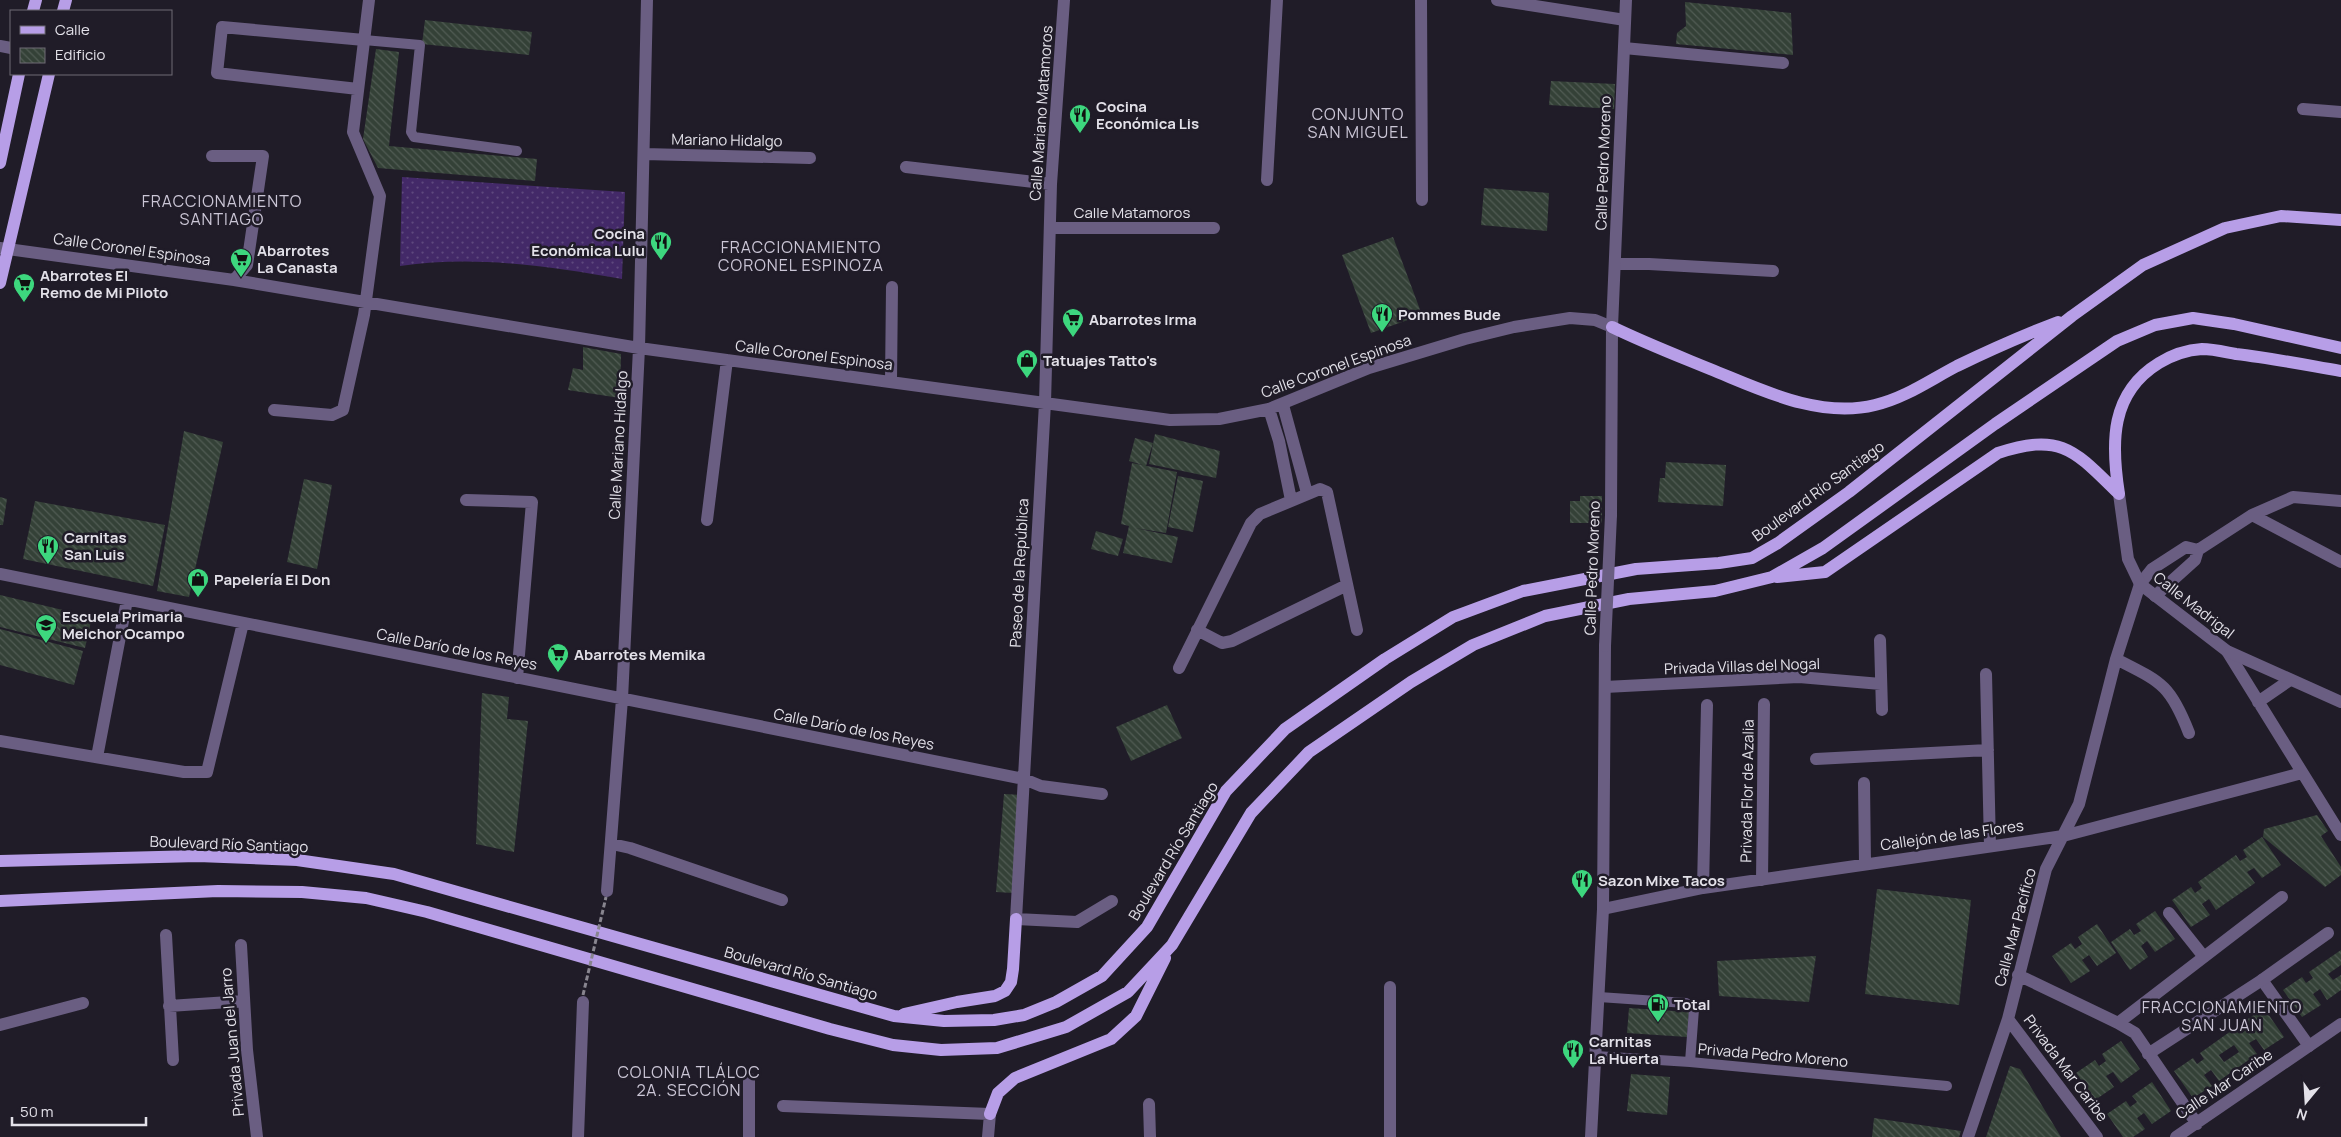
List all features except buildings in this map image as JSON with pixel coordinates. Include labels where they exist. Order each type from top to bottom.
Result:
[{"type":"main road","points":[[0,163],[19,75]]},
{"type":"main road","points":[[0,283],[4,248],[49,75]]},
{"type":"main road","name":"Boulevard Río Santiago","points":[[0,861],[198,856],[297,860],[394,874],[894,1016],[944,1021],[994,1020],[1024,1015],[1056,1002],[1102,976],[1147,927],[1226,792],[1285,729],[1385,659],[1453,617],[1523,591],[1636,569],[1719,563],[1752,558],[1778,543],[1849,492],[2072,316],[2143,265],[2225,228],[2280,216],[2341,220]]},
{"type":"main road","points":[[1612,327],[1654,348],[1761,390],[1807,404],[1839,407],[1874,405],[1910,392],[2000,345],[2072,316]]},
{"type":"main road","points":[[1772,577],[1823,548],[1995,424],[2117,342],[2154,325],[2192,318],[2234,324],[2341,348]]},
{"type":"main road","points":[[2119,494],[2113,454],[2117,422],[2126,396],[2138,379],[2173,355],[2202,349],[2341,370]]},
{"type":"main road","points":[[990,1114],[998,1093],[1016,1078],[1111,1039],[1136,1016],[1172,945],[1251,813],[1309,752],[1411,682],[1472,644],[1545,616],[1629,599],[1715,591],[1772,577],[1825,572],[1998,453],[2022,445],[2062,446],[2083,459],[2119,494]]},
{"type":"main road","points":[[0,901],[218,891],[302,892],[366,898],[428,912],[830,1029],[893,1045],[941,1050],[997,1048],[1066,1027],[1128,992],[1172,945]]},
{"type":"main road","points":[[894,1016],[995,996],[1005,992],[1011,982],[1013,969],[1016,919]]},
{"type":"street","points":[[274,410],[332,415],[342,410],[365,303],[380,196],[353,132],[369,0]]},
{"type":"street","name":"Calle Mariano Hidalgo","points":[[606,894],[612,844],[622,699],[639,348],[647,0]]},
{"type":"street","name":"Calle Mariano Matamoros","points":[[1051,228],[1052,184],[1064,0]]},
{"type":"street","points":[[1267,180],[1277,0]]},
{"type":"street","points":[[1421,0],[1422,200]]},
{"type":"street","points":[[1497,0],[1625,20]]},
{"type":"street","name":"Calle Pedro Moreno","points":[[1591,1137],[1603,909],[1605,646],[1611,515],[1612,327],[1626,0]]},
{"type":"street","points":[[358,88],[217,72],[222,27],[364,40]]},
{"type":"street","points":[[1624,48],[1784,63]]},
{"type":"street","points":[[2303,109],[2341,112]]},
{"type":"street","name":"Mariano Hidalgo","points":[[644,154],[810,158]]},
{"type":"street","points":[[212,156],[264,156],[247,265],[234,280]]},
{"type":"street","points":[[906,167],[1052,184]]},
{"type":"street","name":"Calle Matamoros","points":[[1051,228],[1214,228]]},
{"type":"street","name":"Paseo de la República","points":[[1016,919],[1045,403],[1051,228]]},
{"type":"street","name":"Calle Coronel Espinosa","points":[[4,248],[234,280],[639,348],[1170,420],[1220,418],[1269,409],[1370,368],[1465,339],[1570,318],[1595,320],[1612,327]]},
{"type":"street","points":[[1615,264],[1649,264],[1773,272]]},
{"type":"street","points":[[891,381],[892,287]]},
{"type":"street","points":[[707,520],[727,360]]},
{"type":"street","points":[[1282,405],[1307,493]]},
{"type":"street","points":[[1269,409],[1279,441],[1291,500]]},
{"type":"street","points":[[1179,668],[1251,523],[1260,514],[1320,489],[1327,492],[1357,630]]},
{"type":"street","name":"Calle Madrigal","points":[[2119,494],[2128,559],[2140,584],[2227,651],[2341,702]]},
{"type":"street","points":[[2155,596],[2196,560],[2198,550],[2252,515],[2293,497],[2341,501]]},
{"type":"street","points":[[466,500],[532,502],[517,678]]},
{"type":"street","points":[[2252,515],[2341,562]]},
{"type":"street","points":[[2140,584],[2152,569],[2186,547],[2198,550]]},
{"type":"street","name":"Calle Darío de los Reyes","points":[[0,574],[1024,779],[1041,786],[1102,794]]},
{"type":"street","points":[[1197,630],[1222,643],[1232,642],[1347,584]]},
{"type":"street","name":"Calle Mar Pacífico","points":[[1968,1137],[2008,1019],[2046,868],[2079,804],[2116,659],[2140,584]]},
{"type":"street","points":[[97,758],[128,600]]},
{"type":"street","points":[[0,742],[184,772],[207,772],[242,623]]},
{"type":"street","points":[[1880,640],[1882,710]]},
{"type":"street","points":[[2227,651],[2341,835]]},
{"type":"street","points":[[2116,659],[2157,679],[2174,698],[2189,733]]},
{"type":"street","points":[[1986,674],[1990,846]]},
{"type":"street","name":"Privada Villas del Nogal","points":[[1605,687],[1799,677],[1881,684]]},
{"type":"street","points":[[2258,702],[2290,680]]},
{"type":"street","name":"Privada Flor de Azalia","points":[[1762,880],[1764,704]]},
{"type":"street","points":[[1703,888],[1707,705]]},
{"type":"street","points":[[1816,759],[1988,750]]},
{"type":"street","name":"Callejón de las Flores","points":[[1603,909],[1703,888],[2063,836],[2302,774]]},
{"type":"street","points":[[1864,783],[1865,864]]},
{"type":"street","points":[[612,844],[630,848],[782,900]]},
{"type":"street","points":[[2118,1023],[2282,897]]},
{"type":"street","points":[[1016,919],[1077,922],[1112,900]]},
{"type":"street","points":[[2169,913],[2204,957]]},
{"type":"street","points":[[2148,1054],[2262,980],[2328,933]]},
{"type":"street","points":[[166,935],[172,1060]]},
{"type":"street","name":"Privada Juan del Jarro","points":[[241,945],[244,1001],[257,1137]]},
{"type":"street","points":[[2018,974],[2118,1023],[2135,1034],[2197,1124]]},
{"type":"street","points":[[2262,980],[2309,1046]]},
{"type":"street","points":[[1390,987],[1390,1137]]},
{"type":"street","points":[[578,1137],[583,998]]},
{"type":"street","points":[[169,1006],[244,1001]]},
{"type":"street","points":[[0,1025],[84,1003]]},
{"type":"street","name":"Privada Mar Caribe","points":[[2008,1019],[2098,1137]]},
{"type":"street","name":"Calle Mar Caribe","points":[[2176,1137],[2341,1024]]},
{"type":"street","points":[[749,1078],[750,1137]]},
{"type":"street","points":[[1149,1104],[1150,1137]]},
{"type":"street","points":[[783,1106],[990,1114],[988,1137]]},
{"type":"lane","points":[[364,40],[420,45],[412,132],[414,137],[517,151]]},
{"type":"lane","points":[[1599,997],[1686,1003],[1694,1009],[1690,1062]]},
{"type":"lane","name":"Privada Pedro Moreno","points":[[1596,1056],[1690,1062],[1946,1086]]},
{"type":"path","points":[[583,998],[606,894]]},
{"type":"shaded area","points":[[402,177],[625,192],[622,279],[539,266],[484,262],[428,263],[400,266]]},
{"type":"place","name":"Cocina Económica Lis","points":[[1080,134]]},
{"type":"place","name":"Cocina Económica Lulu","points":[[661,261]]},
{"type":"place","name":"Abarrotes La Canasta","points":[[241,278]]},
{"type":"place","name":"Abarrotes El Remo de Mi Piloto","points":[[24,303]]},
{"type":"place","name":"Pommes Bude","points":[[1382,333]]},
{"type":"place","name":"Abarrotes Irma","points":[[1073,338]]},
{"type":"place","name":"Tatuajes Tatto's","points":[[1027,379]]},
{"type":"place","name":"Carnitas San Luis","points":[[48,565]]},
{"type":"place","name":"Papelería El Don","points":[[198,598]]},
{"type":"place","name":"Escuela Primaria Melchor Ocampo","points":[[46,644]]},
{"type":"place","name":"Abarrotes Memika","points":[[558,673]]},
{"type":"place","name":"Sazon Mixe Tacos","points":[[1582,899]]},
{"type":"place","name":"Total","points":[[1658,1023]]},
{"type":"place","name":"Carnitas La Huerta","points":[[1573,1069]]},
{"type":"district","name":"CONJUNTO SAN MIGUEL","points":[[1358,123]]},
{"type":"district","name":"FRACCIONAMIENTO SANTIAGO","points":[[222,210]]},
{"type":"district","name":"FRACCIONAMIENTO CORONEL ESPINOZA","points":[[801,256]]},
{"type":"district","name":"FRACCIONAMIENTO SAN JUAN","points":[[2222,1016]]},
{"type":"district","name":"COLONIA TLÁLOC 2A. SECCIÓN","points":[[689,1081]]}]
